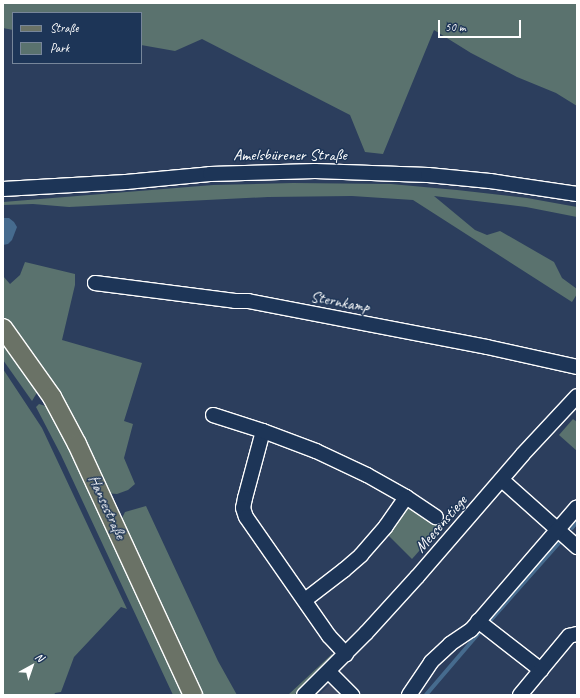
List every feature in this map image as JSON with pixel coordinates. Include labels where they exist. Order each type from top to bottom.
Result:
[{"type":"main road","name":"Hansestraße","points":[[3,328],[52,397],[74,438],[193,695]]},
{"type":"street","name":"Amelsbürener Straße","points":[[3,189],[126,182],[210,174],[315,171],[428,176],[497,182],[577,194]]},
{"type":"street","name":"Sternkamp","points":[[95,283],[235,301],[248,301],[487,347],[577,367]]},
{"type":"street","name":"Meesenstiege","points":[[304,695],[329,672],[417,577],[577,396]]},
{"type":"street","points":[[213,415],[263,431],[341,462],[406,497],[436,517]]},
{"type":"street","points":[[263,431],[243,508],[251,524],[330,636],[346,654]]},
{"type":"street","points":[[502,480],[558,528],[577,547]]},
{"type":"street","points":[[305,600],[361,555],[386,526],[406,497]]},
{"type":"street","points":[[409,695],[431,662],[450,644],[471,630],[577,507]]},
{"type":"street","points":[[478,621],[541,670]]},
{"type":"street","points":[[520,695],[569,636],[577,634]]},
{"type":"street","points":[[329,672],[352,695]]},
{"type":"shaded area","points":[[3,218],[9,218],[17,227],[12,240],[8,244],[3,245]]},
{"type":"shaded area","points":[[335,679],[352,695],[319,695]]},
{"type":"green space","points":[[3,3],[577,3],[577,106],[556,93],[517,77],[471,53],[434,30],[383,154],[365,152],[350,115],[202,39],[175,51],[142,45],[142,12],[12,12],[12,30],[3,28]]},
{"type":"green space","points":[[293,183],[391,184],[527,198],[577,207],[577,217],[526,207],[434,196],[475,230],[487,235],[500,231],[554,262],[562,278],[577,289],[577,294],[572,302],[413,200],[352,196],[268,197],[69,207],[33,204],[3,205],[3,202],[213,185]]},
{"type":"green space","points":[[25,262],[75,274],[75,285],[62,340],[142,363],[124,421],[133,424],[124,458],[135,484],[128,490],[117,494],[106,493],[15,332],[3,316],[3,276],[10,284],[20,275]]},
{"type":"green space","points":[[3,339],[38,391],[32,401],[3,360]]},
{"type":"green space","points":[[3,369],[42,428],[127,609],[121,607],[74,657],[61,692],[55,693],[54,695],[3,695]]},
{"type":"green space","points":[[39,404],[49,407],[53,414],[186,695],[173,695],[61,455],[36,407]]},
{"type":"green space","points":[[573,419],[577,422],[577,451],[559,435]]},
{"type":"green space","points":[[146,506],[218,661],[237,695],[200,695],[120,522],[125,512]]},
{"type":"green space","points":[[409,506],[416,507],[443,524],[412,559],[386,533]]},
{"type":"green space","points":[[332,654],[333,658],[294,695],[288,695]]},
{"type":"waterway","points":[[572,528],[577,522]]},
{"type":"waterway","points":[[490,621],[559,543]]},
{"type":"waterway","points":[[426,695],[479,633]]}]
